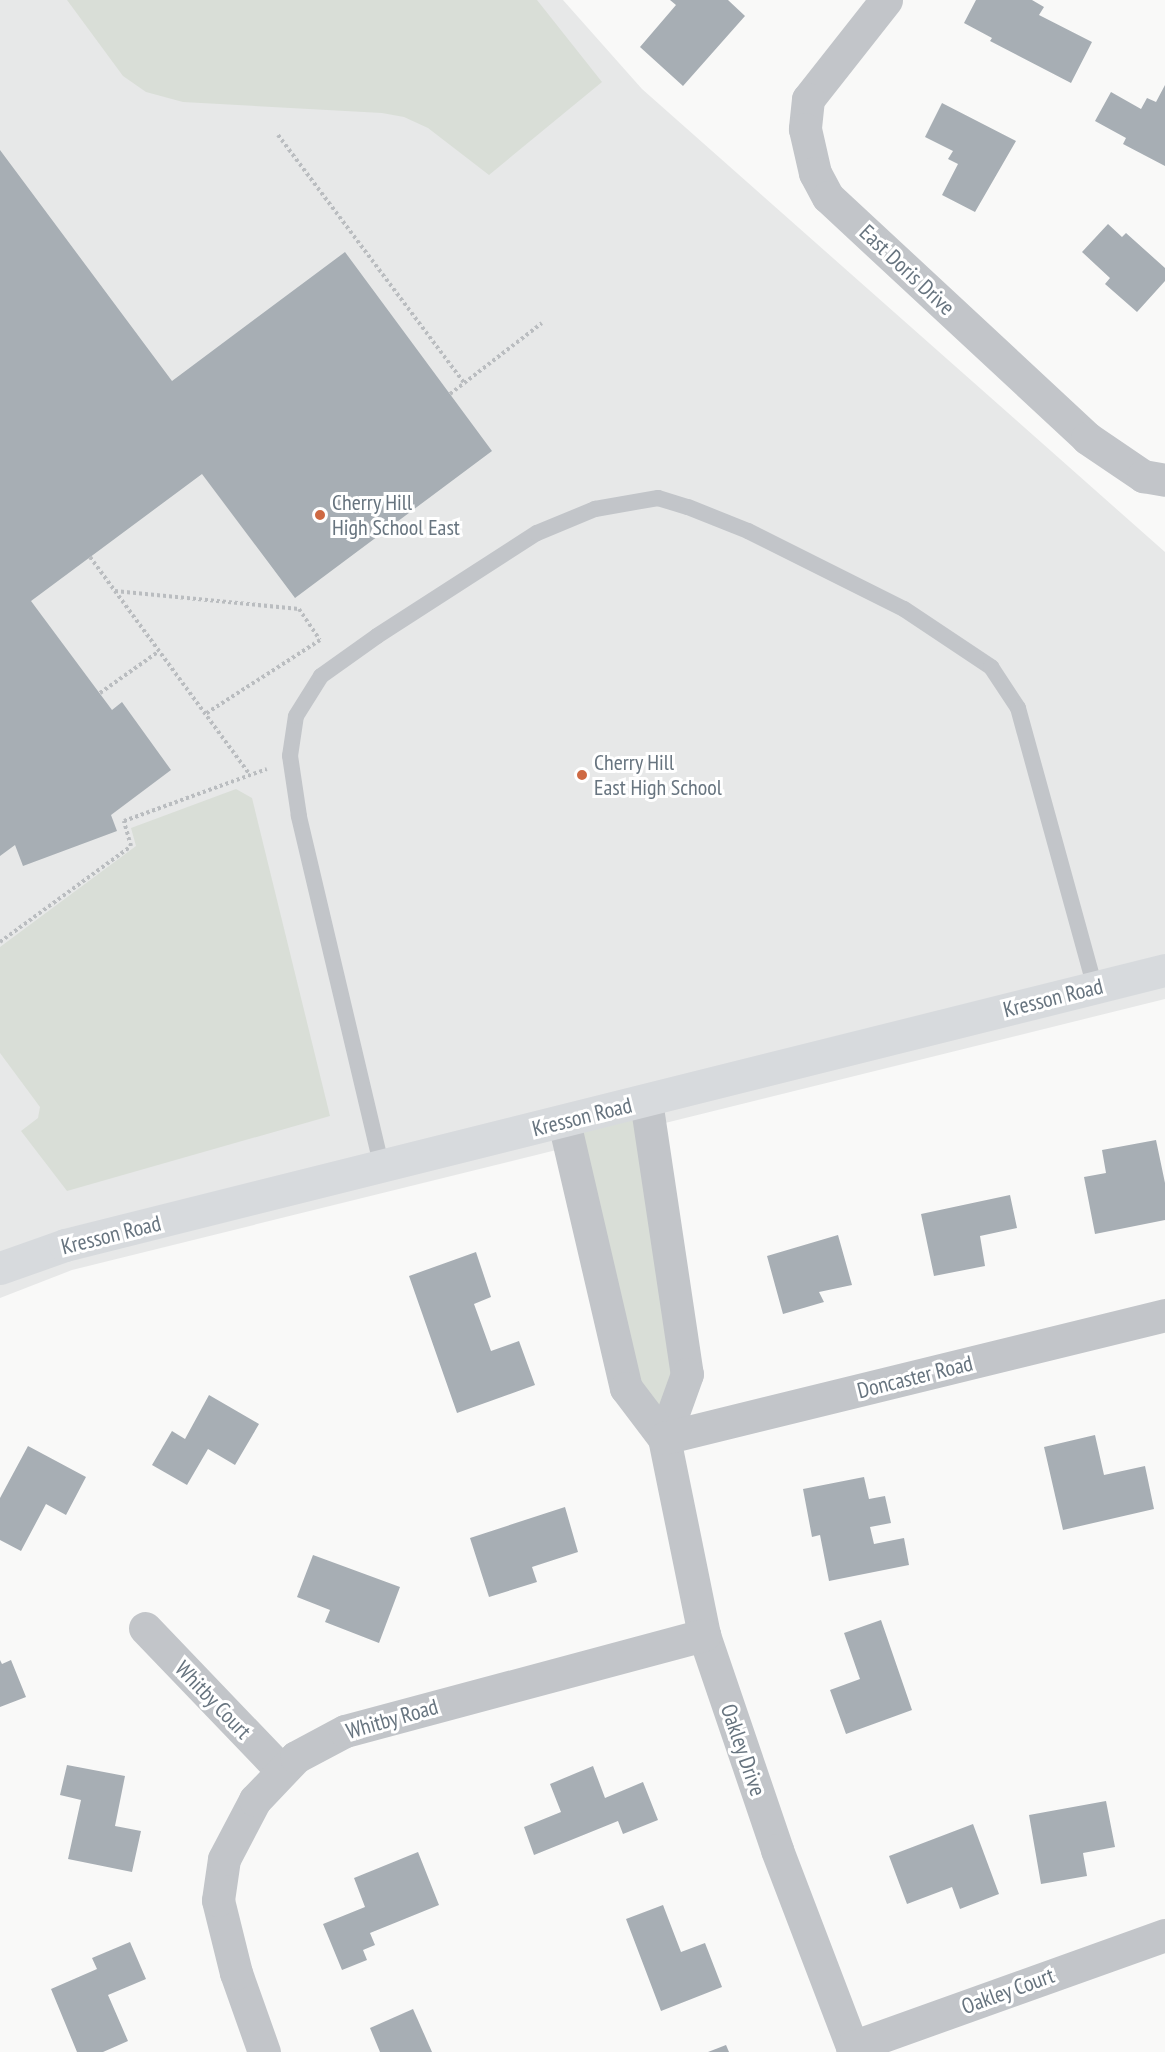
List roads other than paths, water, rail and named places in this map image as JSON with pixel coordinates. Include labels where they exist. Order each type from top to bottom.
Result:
[{"type":"street","name":"East Doris Drive","points":[[886,0],[808,99],[805,129],[815,173],[828,196],[1087,438],[1143,476],[1165,480]]},
{"type":"street","name":"Kresson Road","points":[[0,1268],[65,1245],[382,1168],[1165,970]]},
{"type":"street","points":[[646,1101],[687,1374],[664,1438]]},
{"type":"street","points":[[564,1122],[626,1388],[664,1438]]},
{"type":"street","name":"Doncaster Road","points":[[664,1438],[1165,1315]]},
{"type":"street","name":"Oakley Drive","points":[[664,1438],[704,1635],[777,1850],[853,2049]]},
{"type":"street","name":"Whitby Court","points":[[144,1628],[282,1772]]},
{"type":"street","name":"Whitby Road","points":[[264,2052],[236,1973],[219,1900],[224,1859],[255,1800],[296,1756],[345,1731],[704,1635]]},
{"type":"street","name":"Oakley Court","points":[[853,2049],[1165,1935]]},
{"type":"lane","points":[[382,1168],[299,816],[290,756],[296,716],[321,676],[377,636],[537,533],[594,509],[658,498],[688,507],[748,531],[894,604],[991,667],[1018,708],[1095,988]]},
{"type":"place","name":"Cherry Hill High School East","points":[[320,515]]},
{"type":"place","name":"Cherry Hill East High School","points":[[582,775]]}]
